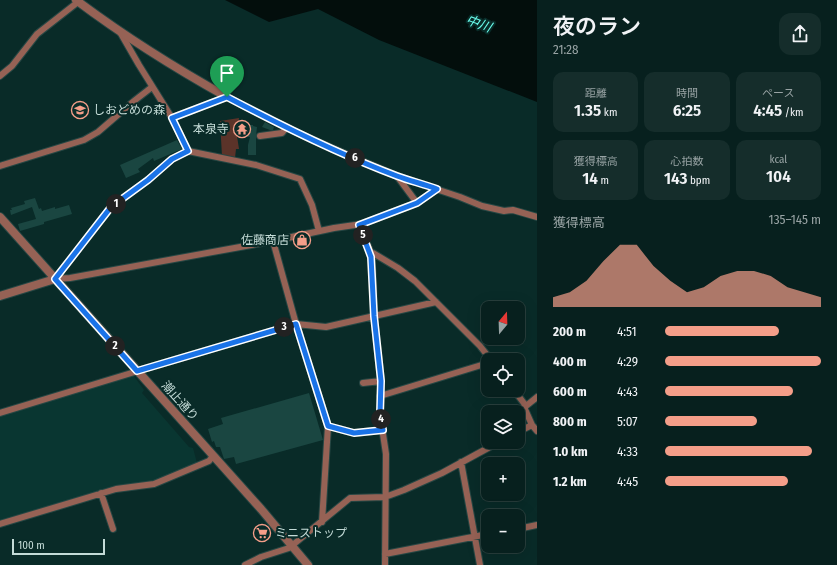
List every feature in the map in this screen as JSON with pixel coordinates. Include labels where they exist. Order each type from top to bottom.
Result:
[{"type":"street","points":[[0,76],[12,66],[37,34],[77,1],[182,71],[286,128],[397,176],[482,206],[504,211],[513,210],[537,217]]},
{"type":"street","points":[[120,31],[152,87],[172,118],[188,151]]},
{"type":"street","points":[[0,166],[84,140],[98,132],[152,87]]},
{"type":"street","points":[[172,118],[227,97]]},
{"type":"street","points":[[260,136],[282,133],[286,128]]},
{"type":"street","points":[[55,279],[111,207],[148,180],[172,159],[188,151],[256,164],[300,179],[312,205],[319,231]]},
{"type":"street","points":[[397,176],[417,203]]},
{"type":"street","points":[[0,296],[55,279],[70,278],[273,241],[334,228],[359,225],[417,203],[437,189]]},
{"type":"street","name":"潮止通り","points":[[0,217],[293,546],[308,565]]},
{"type":"street","points":[[359,225],[371,253],[374,316],[381,381],[380,414],[386,454],[385,565]]},
{"type":"street","points":[[273,241],[296,324],[328,426],[322,522]]},
{"type":"street","points":[[371,253],[391,264],[409,277],[436,302],[486,353]]},
{"type":"street","points":[[0,413],[296,324],[326,327],[436,302]]},
{"type":"street","points":[[380,396],[481,365]]},
{"type":"street","points":[[363,383],[381,381]]},
{"type":"street","points":[[519,397],[526,406],[524,407],[532,425],[537,431]]},
{"type":"street","points":[[526,406],[537,397]]},
{"type":"street","points":[[525,428],[532,425]]},
{"type":"street","points":[[328,426],[354,433],[383,430]]},
{"type":"street","points":[[245,565],[257,562],[293,546],[350,498],[385,497],[404,490],[486,449]]},
{"type":"street","points":[[0,524],[116,489],[154,484],[209,460],[213,456]]},
{"type":"street","points":[[461,462],[480,565]]},
{"type":"street","points":[[101,493],[113,529]]},
{"type":"street","points":[[525,528],[537,525]]},
{"type":"street","points":[[385,554],[481,536]]},
{"type":"shaded area","points":[[239,118],[238,124],[235,125],[235,136],[237,136],[239,149],[236,149],[235,158],[222,156],[220,121]]},
{"type":"shaded area","points":[[133,375],[144,390],[142,393],[189,447],[193,448],[197,463],[152,483],[114,486],[0,521],[0,416]]},
{"type":"water","name":"中川","points":[[225,0],[537,0],[537,102],[379,40],[318,9],[269,22]]},
{"type":"building","points":[[239,122],[244,122],[244,125],[253,125],[257,127],[256,155],[248,155],[250,137],[239,137],[239,135],[236,135],[236,126],[239,126]]},
{"type":"building","points":[[265,122],[274,127],[273,130],[262,127]]},
{"type":"building","points":[[177,140],[182,149],[154,161],[153,158],[138,169],[140,172],[126,178],[120,165]]},
{"type":"building","points":[[35,198],[39,209],[41,208],[42,211],[69,205],[72,214],[20,231],[18,224],[36,219],[32,207],[11,215],[10,210],[12,210],[11,208],[25,204],[24,201]]},
{"type":"building","points":[[309,393],[323,440],[236,464],[234,457],[224,459],[220,447],[216,447],[214,441],[212,442],[208,429],[223,424],[221,418]]},
{"type":"place","name":"しおどめの森","points":[[80,110]]},
{"type":"place","name":"本泉寺","points":[[242,129]]},
{"type":"place","name":"佐藤商店","points":[[302,240]]},
{"type":"place","name":"ミニストップ","points":[[262,533]]},
{"type":"route","points":[[227,97],[304,136],[349,156],[397,176],[437,189],[417,203],[359,225],[371,253],[374,316],[381,381],[380,414],[383,430],[354,433],[328,426],[296,324],[137,371],[55,279],[111,207],[148,180],[172,159],[188,151],[172,118],[227,97]]}]
